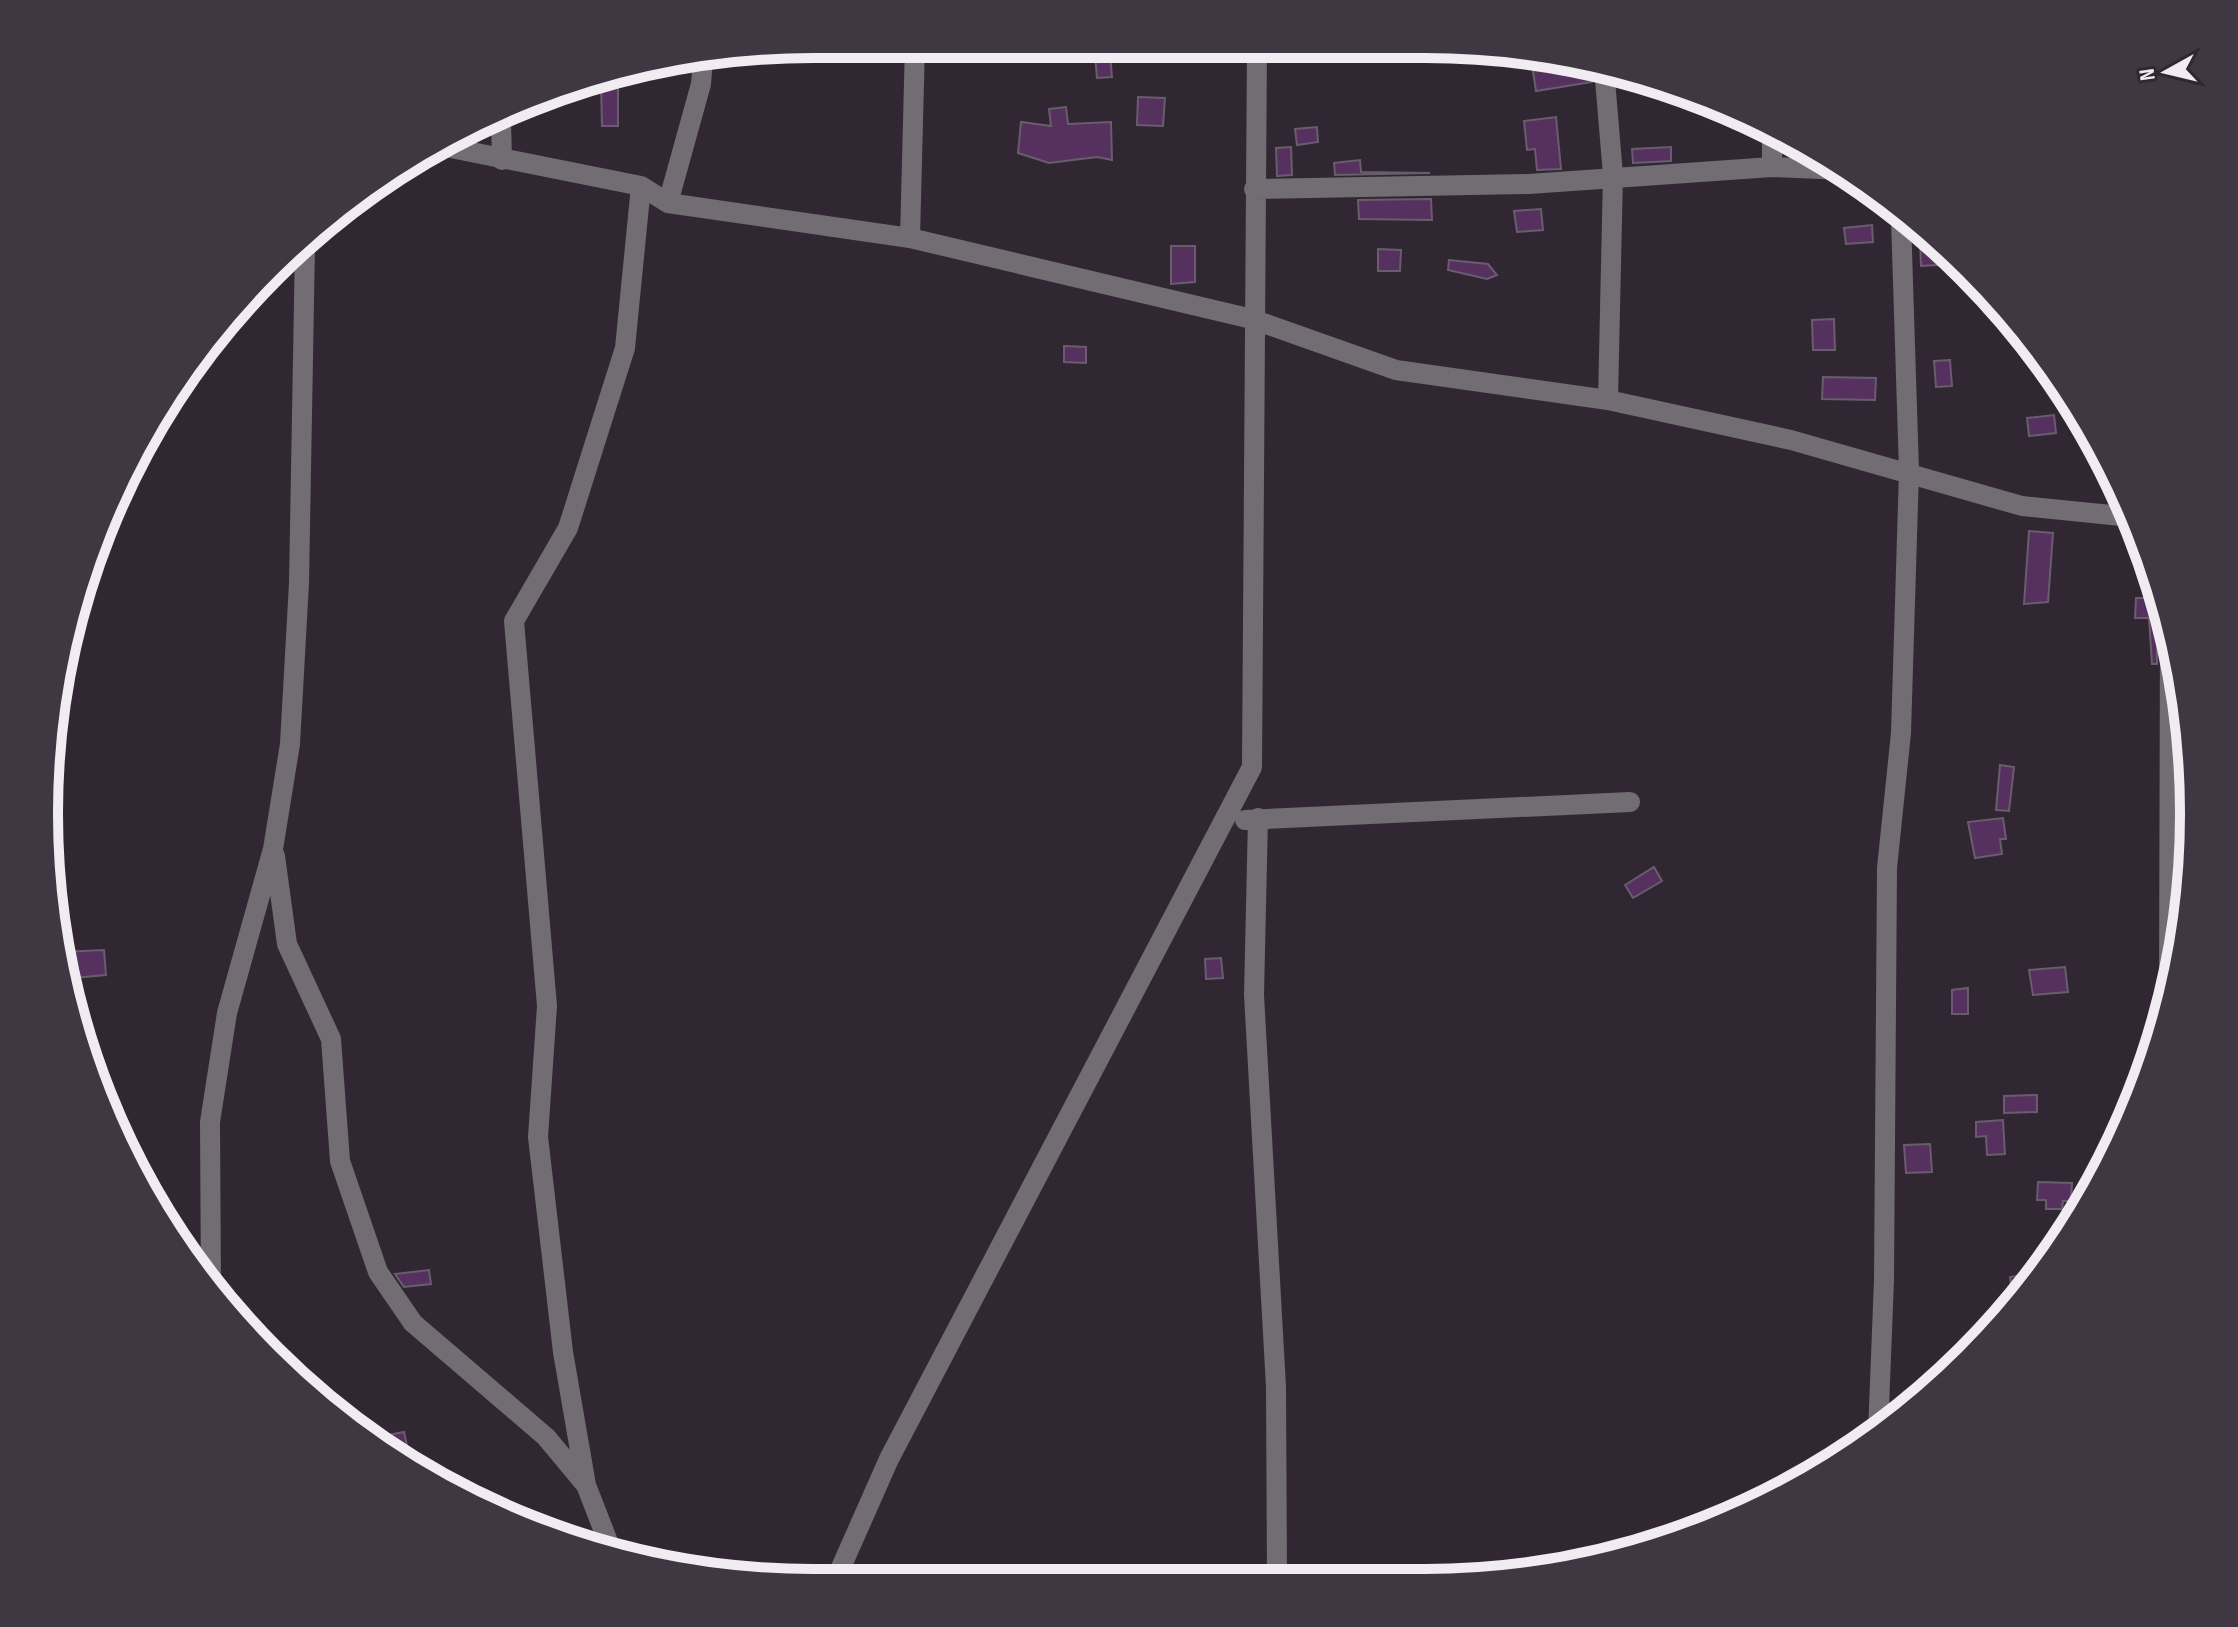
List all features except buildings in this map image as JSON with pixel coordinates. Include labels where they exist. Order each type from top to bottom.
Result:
[{"type":"street","points":[[910,238],[915,58]]},
{"type":"street","points":[[840,1569],[889,1459],[1252,767],[1252,319],[1257,58]]},
{"type":"street","points":[[668,203],[701,84],[702,66]]},
{"type":"street","points":[[1605,81],[1613,175],[1608,400]]},
{"type":"street","points":[[501,126],[502,160]]},
{"type":"street","points":[[1772,143],[1772,167]]},
{"type":"street","points":[[455,149],[641,186],[668,203],[910,238],[1252,319],[1396,370],[1608,400],[1791,440],[1909,471],[2022,506],[2118,516]]},
{"type":"street","points":[[1254,189],[1514,184],[1613,175],[1772,167],[1818,169]]},
{"type":"street","points":[[607,1540],[586,1485],[563,1352],[538,1137],[547,1006],[514,621],[568,528],[625,348],[641,186]]},
{"type":"street","points":[[1879,1417],[1884,1280],[1887,868],[1901,733],[1909,471],[1901,228]]},
{"type":"street","points":[[211,1269],[210,1122],[227,1013],[273,849],[290,744],[299,583],[305,255]]},
{"type":"street","points":[[2169,938],[2170,692]]},
{"type":"street","points":[[1225,822],[1630,802]]},
{"type":"street","points":[[1258,818],[1254,995],[1276,1387],[1277,1569]]},
{"type":"street","points":[[273,849],[287,944],[331,1039],[340,1161],[378,1272],[413,1323],[546,1437],[586,1485]]}]
